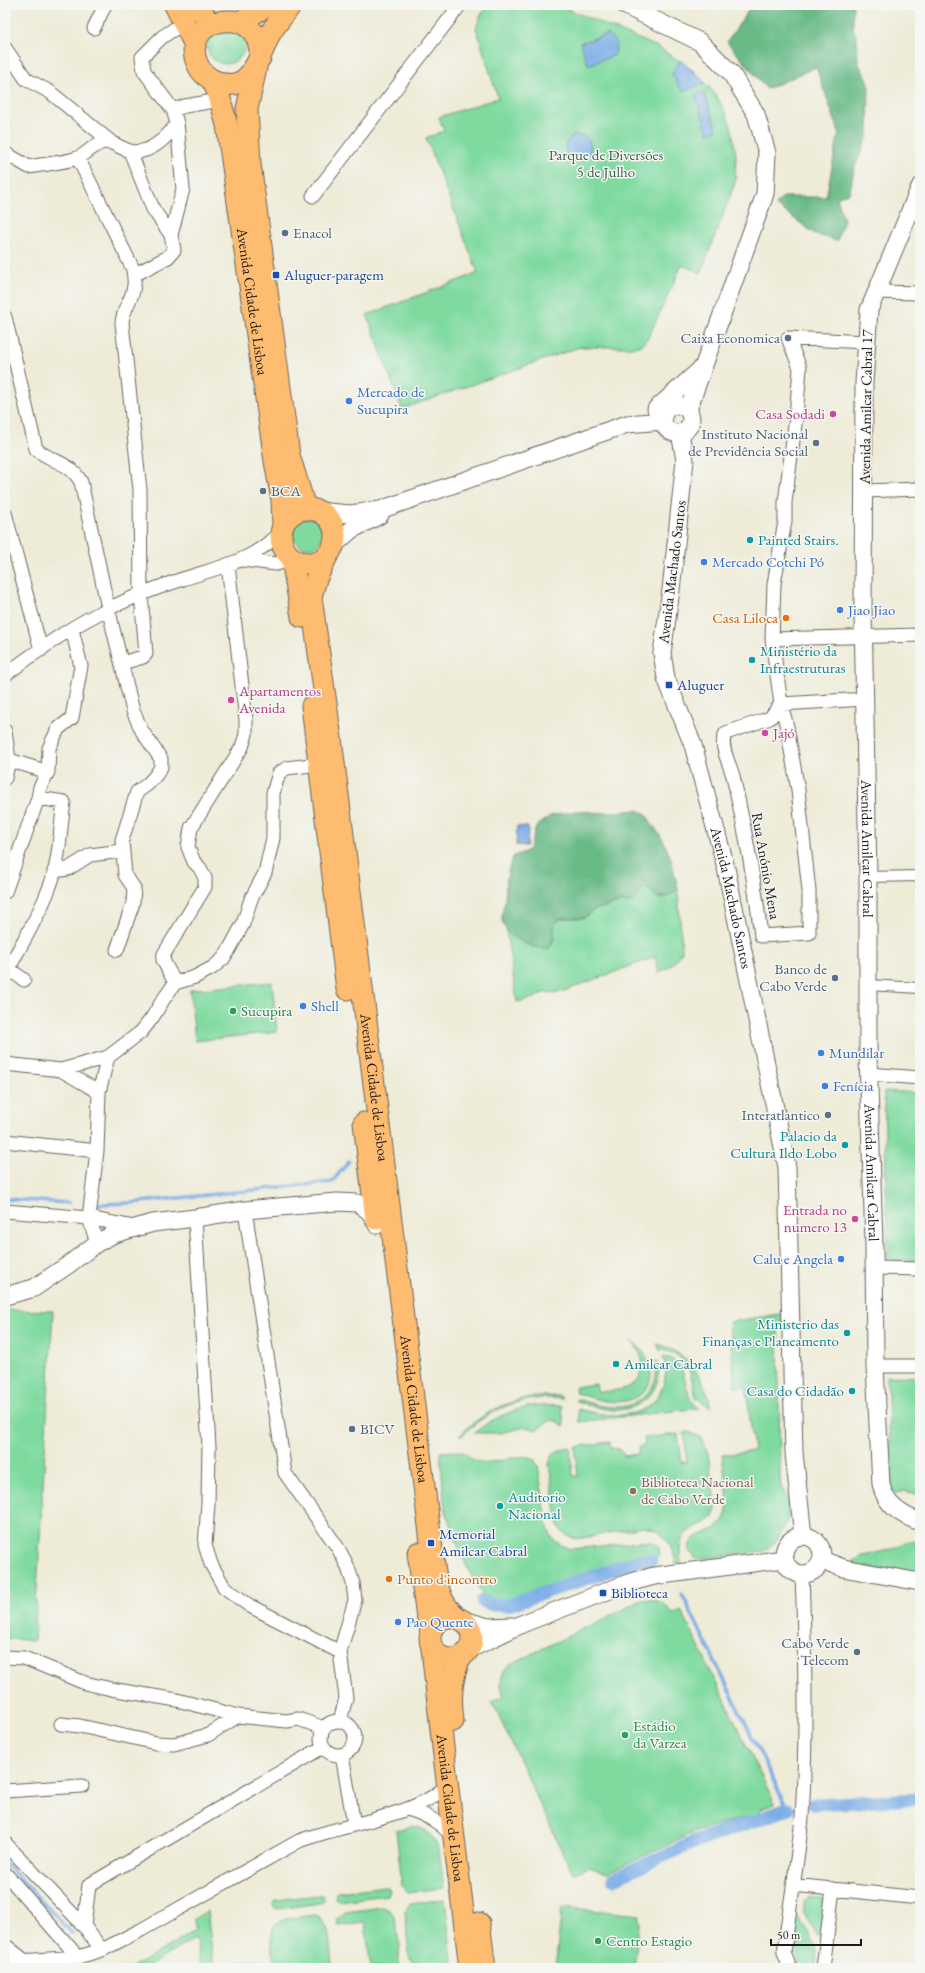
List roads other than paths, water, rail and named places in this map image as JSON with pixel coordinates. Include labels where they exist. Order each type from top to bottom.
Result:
[{"type":"main road","points":[[241,21],[268,5]]},
{"type":"main road","points":[[258,63],[260,47],[257,36],[250,27],[241,21],[228,18],[209,24],[202,30],[195,45],[194,53],[200,69],[212,80],[221,84],[236,82],[249,76],[258,63],[271,33],[291,5]]},
{"type":"main road","points":[[195,45],[185,11],[204,13],[209,24]]},
{"type":"main road","name":"Avenida Cidade de Lisboa","points":[[258,63],[247,109],[250,164],[289,455],[304,504],[314,511]]},
{"type":"main road","name":"Avenida Cidade de Lisboa","points":[[212,80],[220,100],[227,125],[282,500],[282,527]]},
{"type":"main road","points":[[300,511],[314,511],[325,516],[334,530],[334,539],[330,551],[322,559],[307,563],[292,559],[285,551],[281,541],[282,527],[290,516],[300,511]]},
{"type":"main road","name":"Avenida Cidade de Lisboa","points":[[330,551],[313,589],[312,613],[331,740],[434,1566],[438,1593],[451,1612],[460,1619]]},
{"type":"main road","name":"Avenida Cidade de Lisboa","points":[[292,559],[301,608],[376,1225],[420,1568],[432,1640],[437,1709],[448,1783],[470,1968]]},
{"type":"main road","points":[[444,1618],[460,1619],[468,1624],[473,1637],[465,1653],[454,1659],[441,1657],[432,1640],[439,1620],[444,1618]]},
{"type":"main road","name":"Avenida Cidade de Lisboa","points":[[465,1653],[452,1681],[450,1696],[485,1968]]},
{"type":"street","points":[[94,28],[105,5]]},
{"type":"street","points":[[313,196],[460,5]]},
{"type":"street","points":[[624,5],[700,42],[731,73],[756,114],[767,153],[765,194],[688,410]]},
{"type":"street","points":[[171,235],[183,189],[175,117],[144,71],[142,57],[185,11]]},
{"type":"street","points":[[5,48],[26,79],[50,92],[111,142],[130,151],[145,150],[171,133],[175,117],[185,106],[220,100]]},
{"type":"street","points":[[5,153],[29,167],[78,158],[100,144],[111,142]]},
{"type":"street","points":[[130,151],[152,209],[171,235],[174,250],[168,257],[134,275]]},
{"type":"street","points":[[78,158],[133,269],[134,275],[134,286],[129,301],[123,311],[122,323],[140,490],[141,594],[146,654],[143,657],[122,663]]},
{"type":"street","name":"Avenida Amilcar Cabral 17","points":[[863,636],[863,402],[869,310],[875,292],[920,187]]},
{"type":"street","points":[[875,292],[920,293]]},
{"type":"street","points":[[5,317],[36,449],[43,455],[70,468],[81,482],[108,608],[133,711],[142,731],[161,759],[161,767],[156,775],[148,784],[137,792],[122,840],[125,875],[134,888],[134,903],[117,950]]},
{"type":"street","name":"Rua Anónio Mena","points":[[781,704],[770,718],[726,734],[722,743],[731,768],[751,862],[761,936],[809,933],[809,891],[798,790],[787,727],[781,704],[772,639],[774,584],[786,521],[785,502],[796,417],[800,368],[788,338],[866,342]]},
{"type":"street","points":[[639,422],[704,367]]},
{"type":"street","points":[[673,406],[683,406],[688,410],[691,416],[688,429],[680,433],[669,431],[663,421],[665,411],[673,406]]},
{"type":"street","points":[[314,511],[350,514],[380,510],[404,503],[627,424],[663,421]]},
{"type":"street","name":"Avenida Machado Santos","points":[[680,433],[685,460],[671,590],[662,653],[666,678],[693,745],[726,868],[787,1166],[794,1453],[802,1536]]},
{"type":"street","points":[[864,491],[920,489]]},
{"type":"street","points":[[330,551],[340,539],[362,523],[404,503]]},
{"type":"street","points":[[5,513],[41,650]]},
{"type":"street","points":[[5,675],[72,629],[108,608],[141,594],[243,560],[268,544],[282,527]]},
{"type":"street","points":[[243,560],[276,564],[292,559]]},
{"type":"street","points":[[176,983],[163,960],[164,954],[205,887],[205,878],[194,862],[188,847],[191,828],[242,747],[246,734],[246,720],[228,565]]},
{"type":"street","points":[[5,892],[38,798],[40,787],[48,772],[49,748],[58,729],[72,718],[81,666],[72,629]]},
{"type":"street","points":[[772,639],[920,635]]},
{"type":"street","name":"Avenida Amilcar Cabral","points":[[863,636],[866,699],[869,1074],[875,1268],[875,1366],[882,1491],[888,1502],[896,1510],[903,1515],[920,1522]]},
{"type":"street","points":[[781,704],[866,699]]},
{"type":"street","points":[[5,731],[9,760],[5,778]]},
{"type":"street","points":[[9,760],[48,772]]},
{"type":"street","points":[[5,1064],[61,1070],[108,1057],[140,1032],[152,1018],[176,983],[195,977],[212,968],[223,959],[244,924],[251,899],[266,873],[271,852],[273,793],[279,773],[287,768],[319,764]]},
{"type":"street","points":[[24,980],[7,967],[39,910],[50,886],[54,871],[64,802],[38,798]]},
{"type":"street","points":[[54,871],[68,870],[90,855],[122,851]]},
{"type":"street","points":[[868,877],[920,876]]},
{"type":"street","points":[[868,985],[920,988]]},
{"type":"street","points":[[97,1243],[89,1218],[97,1151],[99,1092],[108,1057]]},
{"type":"street","points":[[61,1070],[99,1092]]},
{"type":"street","points":[[869,1074],[920,1078]]},
{"type":"street","points":[[5,1141],[97,1151]]},
{"type":"street","points":[[337,1202],[359,1195],[367,1187],[371,1180]]},
{"type":"street","points":[[5,1296],[34,1288],[97,1243],[135,1227],[153,1222],[195,1218],[245,1210],[337,1202],[357,1203],[370,1212],[376,1225]]},
{"type":"street","points":[[245,1210],[285,1473],[338,1548],[347,1565],[353,1583],[355,1600],[340,1652],[346,1698],[340,1721]]},
{"type":"street","points":[[5,1211],[89,1218],[135,1227]]},
{"type":"street","points":[[195,1218],[209,1447],[208,1504],[205,1545],[211,1564],[224,1587],[250,1606],[340,1652]]},
{"type":"street","points":[[875,1268],[920,1269]]},
{"type":"street","points":[[875,1366],[920,1366]]},
{"type":"street","points":[[802,1536],[809,1536],[819,1544],[822,1549],[822,1560],[813,1572],[802,1574],[790,1569],[784,1559],[786,1546],[790,1541],[802,1536]]},
{"type":"street","points":[[465,1653],[524,1623],[628,1583],[654,1576],[784,1559]]},
{"type":"street","points":[[822,1560],[844,1568],[920,1582]]},
{"type":"street","points":[[790,1968],[784,1953],[802,1819],[804,1761],[806,1668],[802,1574]]},
{"type":"street","points":[[460,1619],[488,1627],[509,1626],[524,1623]]},
{"type":"street","points":[[5,1657],[24,1658],[85,1683],[111,1689],[177,1700],[238,1716],[287,1721],[298,1719],[324,1728]]},
{"type":"street","points":[[61,1724],[80,1726],[156,1743],[174,1744],[208,1735],[238,1716]]},
{"type":"street","points":[[334,1721],[340,1721],[350,1725],[355,1734],[354,1745],[342,1755],[331,1754],[324,1747],[321,1737],[324,1728],[334,1721]]},
{"type":"street","points":[[84,1926],[89,1885],[324,1747]]},
{"type":"street","points":[[342,1755],[354,1824]]},
{"type":"street","points":[[5,1962],[78,1956],[102,1950],[141,1930],[295,1843],[325,1831],[408,1809],[435,1796],[448,1783]]},
{"type":"street","points":[[5,1791],[82,1786]]},
{"type":"street","points":[[408,1809],[432,1818],[445,1828],[454,1839]]},
{"type":"street","points":[[5,1843],[84,1926],[102,1950]]},
{"type":"street","points":[[5,1873],[78,1956]]},
{"type":"street","points":[[792,1885],[920,1898]]},
{"type":"street","points":[[823,1968],[833,1889]]},
{"type":"street","points":[[5,1945],[24,1960]]},
{"type":"water","points":[[608,34],[616,43],[615,55],[588,65],[580,43]]},
{"type":"water","points":[[680,60],[706,83],[682,91],[672,74]]},
{"type":"water","points":[[704,92],[717,130],[708,133],[695,95]]},
{"type":"water","points":[[578,135],[587,139],[591,148],[587,157],[578,161],[569,157],[565,148],[569,139]]},
{"type":"water","points":[[517,826],[528,827],[527,846],[516,845]]},
{"type":"waterway","points":[[99,1204],[130,1203],[332,1182],[349,1161]]},
{"type":"waterway","points":[[5,1199],[69,1203]]},
{"type":"waterway","points":[[482,1601],[493,1605],[508,1605],[638,1561],[651,1560]]},
{"type":"waterway","points":[[682,1594],[788,1809],[800,1807]]},
{"type":"waterway","points":[[814,1804],[920,1799]]},
{"type":"waterway","points":[[613,1879],[697,1841],[788,1809]]},
{"type":"waterway","points":[[5,1863],[72,1933]]},
{"type":"place","name":"Enacol","points":[[285,233]]},
{"type":"place","name":"Aluguer-paragem","points":[[276,275]]},
{"type":"place","name":"Caixa Economica","points":[[788,338]]},
{"type":"place","name":"Mercado de Sucupira","points":[[349,401]]},
{"type":"place","name":"Casa Sodadi","points":[[833,414]]},
{"type":"place","name":"Instituto Nacional de Previdência Social","points":[[816,443]]},
{"type":"place","name":"BCA","points":[[263,491]]},
{"type":"place","name":"Painted Stairs.","points":[[750,540]]},
{"type":"place","name":"Mercado Cotchi Pó","points":[[704,562]]},
{"type":"place","name":"Jiao Jiao","points":[[840,610]]},
{"type":"place","name":"Casa Liloca","points":[[786,618]]},
{"type":"place","name":"Ministério da Infraestruturas","points":[[752,660]]},
{"type":"place","name":"Aluguer","points":[[669,685]]},
{"type":"place","name":"Apartamentos Avenida","points":[[231,700]]},
{"type":"place","name":"Jajó","points":[[765,733]]},
{"type":"place","name":"Banco de Cabo Verde","points":[[835,978]]},
{"type":"place","name":"Shell","points":[[303,1006]]},
{"type":"place","name":"Sucupira","points":[[233,1011]]},
{"type":"place","name":"Mundilar","points":[[821,1053]]},
{"type":"place","name":"Fenícia","points":[[825,1086]]},
{"type":"place","name":"Interatlantico","points":[[828,1115]]},
{"type":"place","name":"Palacio da Cultura Ildo Lobo","points":[[845,1145]]},
{"type":"place","name":"Entrada no numero 13","points":[[855,1219]]},
{"type":"place","name":"Calu e Angela","points":[[841,1259]]},
{"type":"place","name":"Ministerio das Finanças e Planeamento","points":[[847,1333]]},
{"type":"place","name":"Amilcar Cabral","points":[[616,1364]]},
{"type":"place","name":"Casa do Cidadão","points":[[852,1391]]},
{"type":"place","name":"BICV","points":[[352,1429]]},
{"type":"place","name":"Biblioteca Nacional de Cabo Verde","points":[[633,1491]]},
{"type":"place","name":"Auditorio Nacional","points":[[500,1506]]},
{"type":"place","name":"Memorial Amilcar Cabral","points":[[431,1543]]},
{"type":"place","name":"Punto d'incontro","points":[[389,1579]]},
{"type":"place","name":"Biblioteca","points":[[603,1593]]},
{"type":"place","name":"Pao Quente","points":[[398,1622]]},
{"type":"place","name":"Cabo Verde Telecom","points":[[857,1652]]},
{"type":"place","name":"Estádio da Varzea","points":[[625,1735]]},
{"type":"place","name":"Centro Estagio","points":[[598,1941]]},
{"type":"park label","name":"Parque de Diversões 5 de Julho","points":[[606,164]]}]
